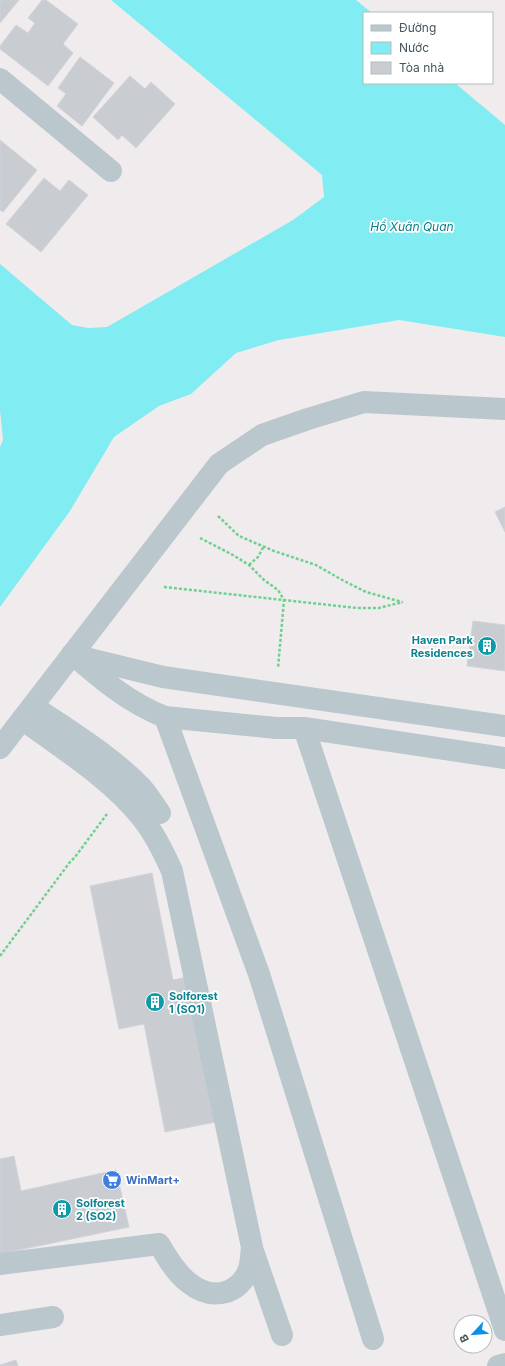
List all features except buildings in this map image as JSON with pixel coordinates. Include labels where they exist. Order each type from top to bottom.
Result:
[{"type":"street","points":[[0,79],[111,171]]},
{"type":"street","points":[[0,748],[219,464],[262,435],[364,402],[505,409]]},
{"type":"street","points":[[72,654],[120,693],[137,704],[165,717],[276,728],[304,728],[505,758]]},
{"type":"street","points":[[72,654],[163,677],[505,726]]},
{"type":"street","points":[[27,712],[98,751],[143,789],[160,813]]},
{"type":"street","points":[[27,712],[112,785],[142,818],[158,841],[172,871],[252,1247],[282,1335]]},
{"type":"street","points":[[165,717],[259,974],[373,1339]]},
{"type":"street","points":[[304,728],[505,1330]]},
{"type":"street","points":[[0,1264],[159,1244],[175,1268],[189,1283],[202,1292],[219,1294],[228,1292],[238,1286],[247,1274],[251,1263],[252,1247]]},
{"type":"street","points":[[0,1325],[53,1317]]},
{"type":"street","points":[[498,1366],[505,1364]]},
{"type":"path","points":[[164,587],[357,608],[379,608],[403,602],[366,592],[316,565],[240,536],[218,516]]},
{"type":"path","points":[[200,538],[249,565],[264,580],[278,590],[284,600],[278,668]]},
{"type":"path","points":[[249,565],[258,557],[264,546]]},
{"type":"path","points":[[0,956],[110,810]]},
{"type":"water","name":"Hồ Xuân Quan","points":[[111,0],[356,0],[371,12],[363,12],[363,84],[456,84],[505,125],[505,337],[399,320],[279,340],[236,353],[191,394],[159,406],[114,437],[70,511],[0,607],[0,447],[3,440],[0,410],[0,264],[72,325],[88,328],[107,327],[293,220],[324,197],[322,175]]},
{"type":"place","name":"Haven Park Residences","points":[[487,646]]},
{"type":"place","name":"Solforest 1 (SO1)","points":[[155,1002]]},
{"type":"place","name":"WinMart+","points":[[112,1180]]},
{"type":"place","name":"Solforest 2 (SO2)","points":[[62,1209]]}]
